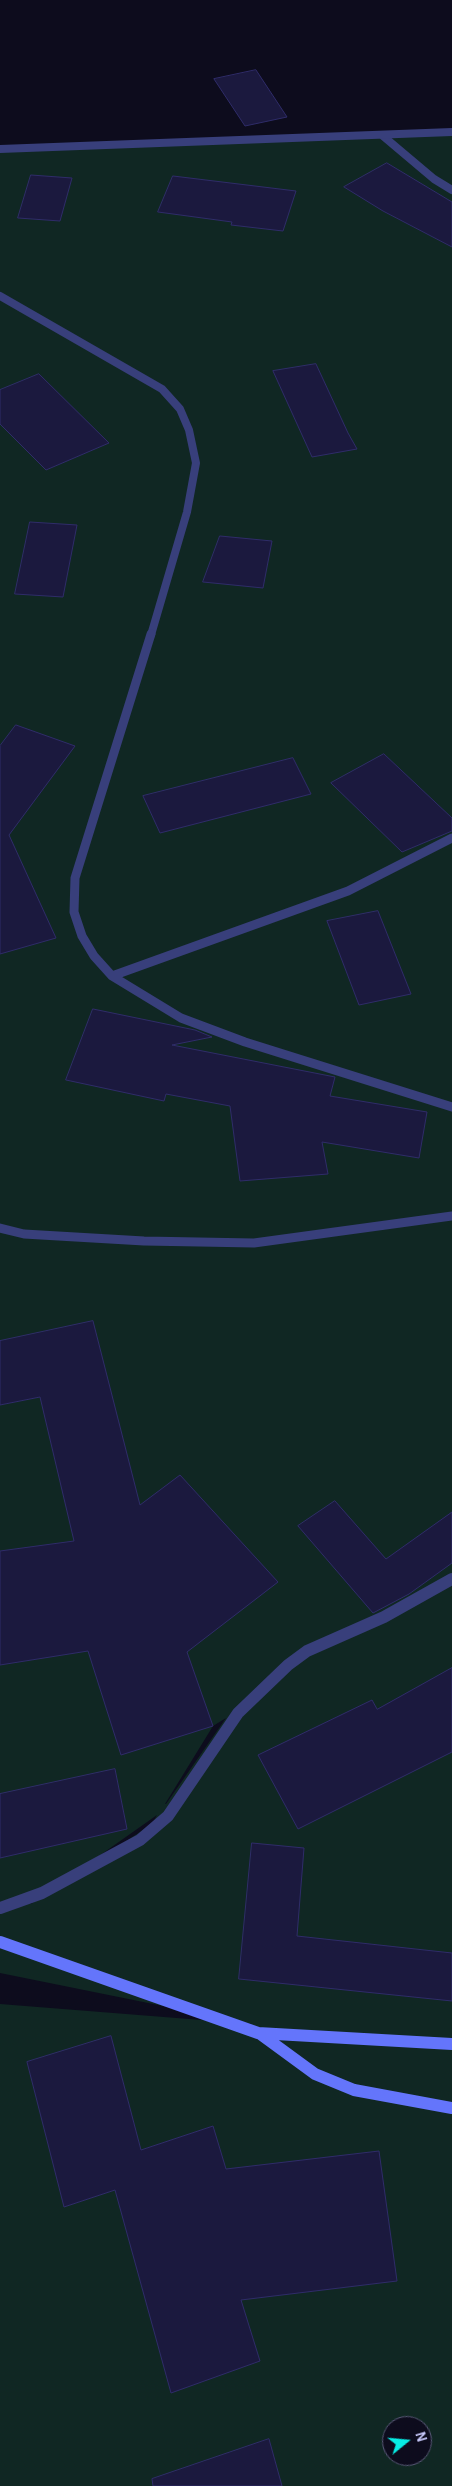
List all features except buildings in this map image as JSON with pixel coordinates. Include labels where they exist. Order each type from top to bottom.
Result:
[{"type":"street","points":[[0,149],[452,132]]},
{"type":"street","points":[[383,136],[434,179],[452,190]]},
{"type":"street","points":[[0,296],[162,389],[180,409],[190,430],[196,463],[187,512],[130,706],[99,796],[75,878],[74,912],[82,936],[94,956],[112,976],[180,1018],[245,1042],[452,1106]]},
{"type":"street","points":[[112,976],[348,891],[452,838]]},
{"type":"street","points":[[0,1228],[24,1234],[254,1243],[452,1216]]},
{"type":"street","points":[[0,1908],[35,1896],[140,1840],[168,1816],[238,1713],[288,1665],[307,1651],[384,1617],[452,1578]]},
{"type":"street","points":[[0,1942],[258,2032],[452,2044]]},
{"type":"street","points":[[258,2032],[316,2074],[346,2086],[452,2108]]},
{"type":"green space","points":[[452,135],[452,2486],[0,2486],[0,2004],[252,2024],[0,1973],[0,152]],"holes":[[[226,1718],[166,1804],[165,1804],[213,1726]],[[157,1815],[152,1824],[44,1895]]]}]
